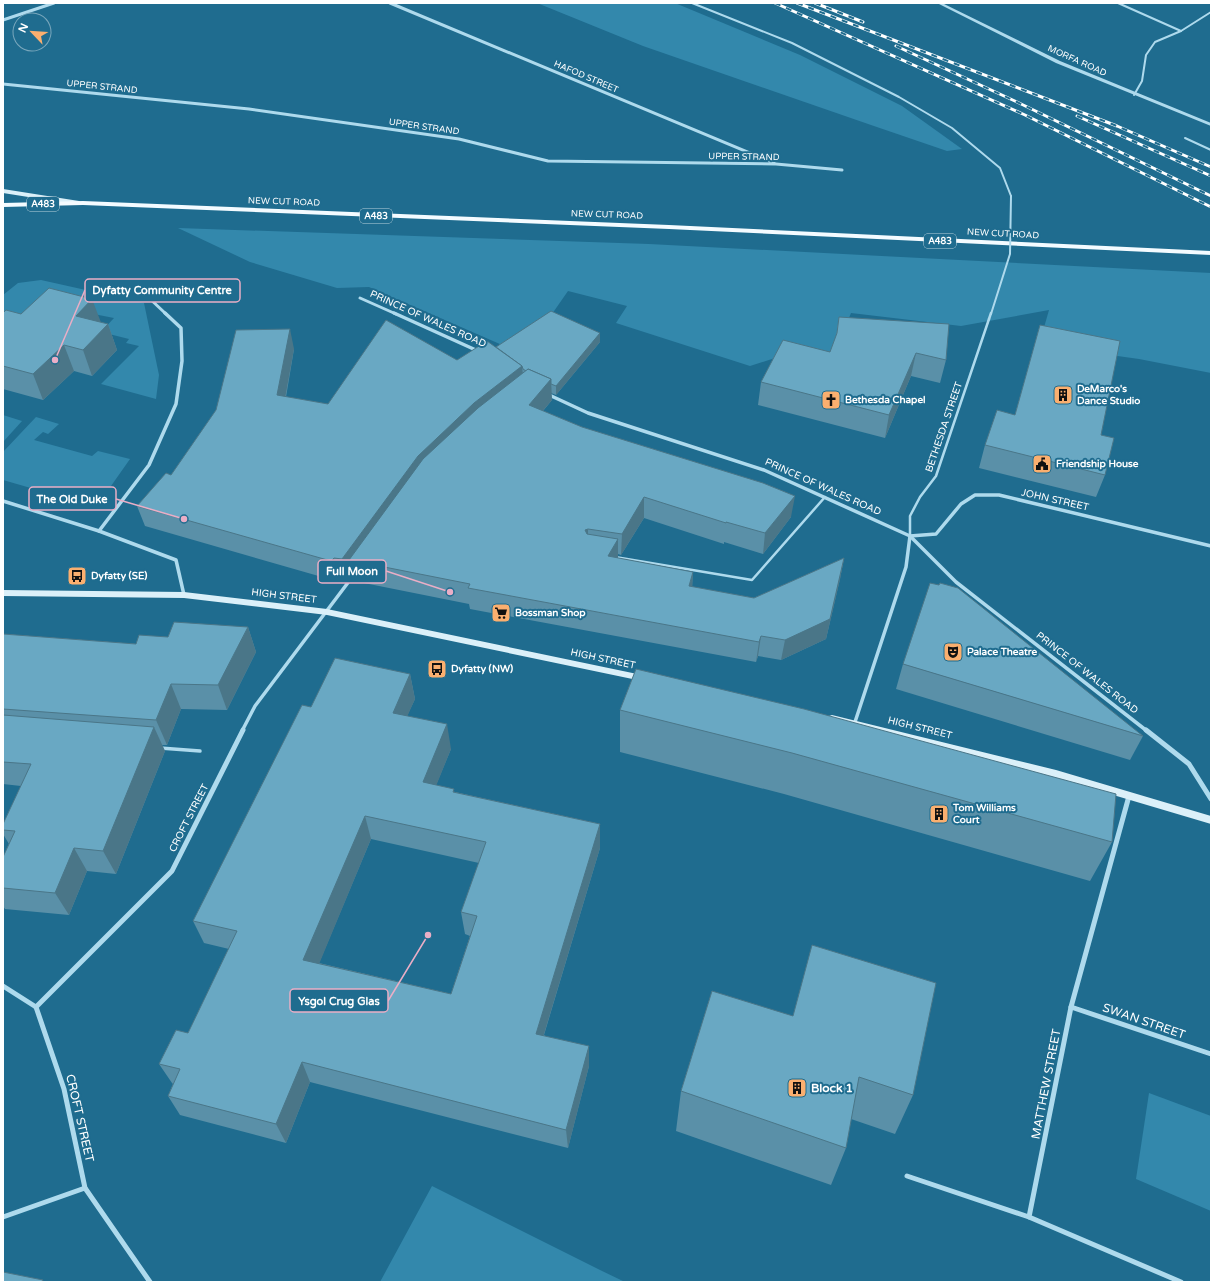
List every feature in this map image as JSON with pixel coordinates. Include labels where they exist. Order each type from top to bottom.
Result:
[{"type":"main road","points":[[3,191],[83,203]]},
{"type":"main road","name":"NEW CUT ROAD","points":[[3,205],[83,203],[670,227],[1211,253]]},
{"type":"main road","name":"HIGH STREET","points":[[3,593],[184,595],[327,612],[654,681]]},
{"type":"main road","name":"HIGH STREET","points":[[820,715],[855,722],[1056,774],[1211,820]]},
{"type":"street","points":[[3,20],[54,3]]},
{"type":"street","name":"HAFOD STREET","points":[[390,3],[776,164]]},
{"type":"street","name":"MORFA ROAD","points":[[939,3],[1058,62],[1134,95],[1211,125]]},
{"type":"street","name":"UPPER STRAND","points":[[3,84],[265,111],[459,139],[548,161],[776,164],[842,170]]},
{"type":"street","points":[[99,530],[149,465],[176,404],[182,361],[181,328],[147,296]]},
{"type":"street","name":"PRINCE OF WALES ROAD","points":[[360,298],[483,354]]},
{"type":"street","name":"PRINCE OF WALES ROAD","points":[[542,392],[588,414],[764,470],[910,536],[956,582],[1189,764],[1211,799]]},
{"type":"street","name":"JOHN STREET","points":[[910,536],[936,534],[961,504],[975,495],[999,495],[1211,546]]},
{"type":"street","points":[[3,501],[99,530],[176,560],[184,595]]},
{"type":"street","points":[[855,722],[906,567],[910,536]]},
{"type":"street","name":"CROFT STREET","points":[[150,1282],[84,1188],[64,1090],[36,1007],[172,871],[255,706],[327,612],[360,565]]},
{"type":"street","name":"MATTHEW STREET","points":[[1029,1217],[1072,1007],[1129,796]]},
{"type":"street","points":[[3,986],[36,1007]]},
{"type":"street","name":"SWAN STREET","points":[[1072,1007],[1211,1054]]},
{"type":"street","points":[[907,1176],[1029,1217],[1181,1282]]},
{"type":"street","points":[[3,1217],[84,1188]]},
{"type":"lane","name":"BETHESDA STREET","points":[[692,3],[805,49],[900,97],[952,128],[1000,168],[1011,196],[1010,254],[936,476],[920,497],[910,516],[910,536]]},
{"type":"lane","points":[[1118,3],[1181,31]]},
{"type":"lane","points":[[1134,95],[1142,81],[1146,55],[1155,42],[1181,31],[1211,12]]},
{"type":"lane","points":[[1185,138],[1211,150]]},
{"type":"lane","points":[[611,556],[752,580],[825,497]]},
{"type":"lane","points":[[153,747],[200,751]]},
{"type":"shaded area","points":[[537,3],[675,3],[800,55],[902,106],[962,149],[947,151],[871,125],[643,46]]},
{"type":"shaded area","points":[[178,228],[649,244],[1211,273],[1211,373],[1139,359],[1039,345],[1049,310],[961,326],[851,313],[827,372],[775,358],[750,366],[616,323],[627,306],[568,291],[552,314],[509,348],[369,287],[337,288],[250,262]]},
{"type":"shaded area","points":[[41,280],[144,303],[159,375],[156,399],[101,384],[139,346],[126,343],[129,339],[101,332],[114,318],[63,308],[3,345],[3,295],[18,283]]},
{"type":"shaded area","points":[[3,415],[22,421],[3,442]]},
{"type":"shaded area","points":[[36,417],[59,424],[48,434],[43,432],[34,440],[92,456],[98,451],[130,459],[111,486],[93,506],[3,480],[3,452]]},
{"type":"shaded area","points":[[1149,1093],[1211,1116],[1211,1211],[1136,1179]]},
{"type":"shaded area","points":[[432,1186],[600,1270],[625,1282],[380,1282]]},
{"type":"building","points":[[49,288],[92,299],[76,316],[108,324],[83,350],[64,345],[33,374],[3,366],[3,313],[6,310],[21,314]]},
{"type":"building","points":[[551,311],[600,333],[556,386],[551,384],[551,379],[528,369],[526,371],[522,366],[496,347]]},
{"type":"building","points":[[839,317],[949,324],[946,360],[916,353],[889,415],[761,382],[783,340],[830,352],[837,333]]},
{"type":"building","points":[[386,320],[457,360],[487,341],[522,366],[474,403],[418,456],[342,559],[334,558],[331,561],[137,506],[166,473],[171,475],[216,410],[236,330],[290,329],[277,395],[328,404]]},
{"type":"building","points":[[1040,325],[1120,341],[1101,435],[1114,438],[1105,475],[985,445],[997,410],[1015,415]]},
{"type":"building","points":[[528,369],[551,379],[529,405],[582,427],[763,483],[795,496],[765,533],[726,523],[644,497],[622,534],[588,529],[585,530],[587,534],[618,539],[608,556],[693,572],[689,586],[754,598],[844,558],[830,619],[785,640],[761,636],[759,642],[468,588],[470,584],[349,560],[423,459],[478,408]]},
{"type":"building","points":[[930,583],[939,585],[940,583],[958,588],[1143,736],[903,664]]},
{"type":"building","points":[[174,622],[248,627],[218,685],[171,684],[156,720],[3,709],[3,634],[136,644],[139,635],[168,637]]},
{"type":"building","points":[[335,658],[410,674],[393,713],[447,724],[423,782],[454,789],[453,792],[600,824],[536,1034],[589,1046],[566,1130],[302,1062],[276,1124],[168,1096],[180,1069],[159,1064],[176,1030],[188,1033],[237,931],[193,921],[302,705],[311,707]],"holes":[[[365,816],[486,842],[461,912],[477,916],[451,994],[303,960]]]},
{"type":"building","points":[[636,669],[804,709],[1116,794],[1112,842],[792,753],[620,710]]},
{"type":"building","points":[[3,715],[154,727],[103,851],[74,848],[55,893],[3,888],[3,857],[15,831],[3,830],[3,824],[31,764],[3,762]]},
{"type":"building","name":"Block 1","points":[[812,945],[936,983],[913,1095],[859,1077],[846,1148],[681,1091],[712,991],[793,1016]]},
{"type":"building","points":[[3,1272],[43,1280],[42,1282],[3,1282]]},
{"type":"railway","points":[[775,3],[1025,115],[1211,207]]},
{"type":"railway","points":[[797,3],[1117,126],[1211,167]]},
{"type":"railway","points":[[815,3],[863,22]]},
{"type":"railway","points":[[896,46],[1017,102],[1211,196]]},
{"type":"railway","points":[[1077,116],[1211,176]]},
{"type":"place","name":"Dyfatty Community Centre","points":[[55,360]]},
{"type":"place","name":"DeMarco's Dance Studio","points":[[1063,395]]},
{"type":"place","name":"Bethesda Chapel","points":[[831,400]]},
{"type":"place","name":"Friendship House","points":[[1042,464]]},
{"type":"place","name":"The Old Duke","points":[[184,519]]},
{"type":"place","name":"Dyfatty (SE)","points":[[77,576]]},
{"type":"place","name":"Full Moon","points":[[450,592]]},
{"type":"place","name":"Bossman Shop","points":[[501,613]]},
{"type":"place","name":"Palace Theatre","points":[[953,652]]},
{"type":"place","name":"Dyfatty (NW)","points":[[437,669]]},
{"type":"place","name":"Tom Williams Court","points":[[939,814]]},
{"type":"place","name":"Ysgol Crug Glas","points":[[428,935]]},
{"type":"place","name":"Block 1","points":[[797,1088]]}]
